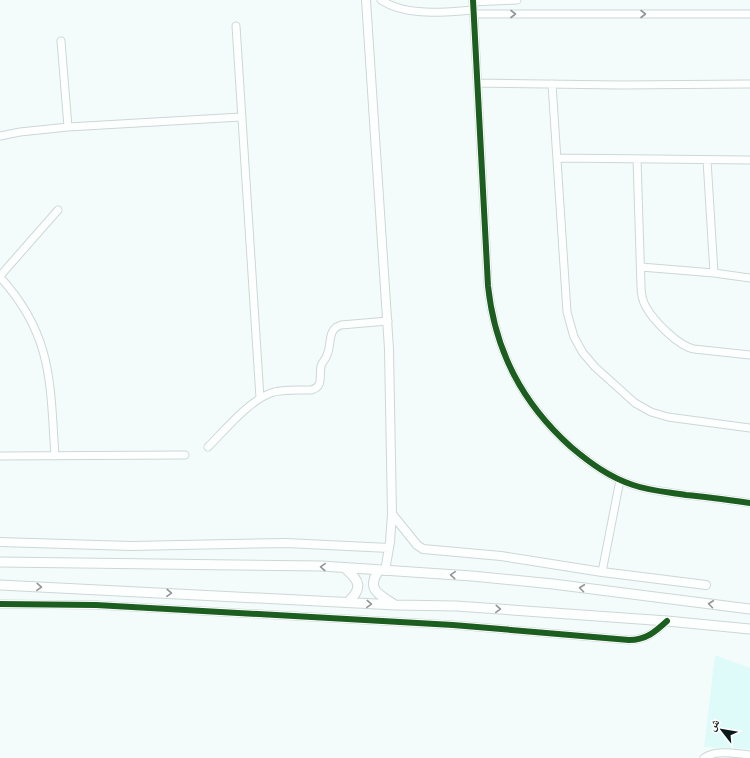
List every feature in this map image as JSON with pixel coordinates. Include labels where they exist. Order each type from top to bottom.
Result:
[{"type":"main road","points":[[0,562],[345,568],[472,576],[553,584],[750,609]]},
{"type":"main road","points":[[345,568],[354,576],[358,585],[356,595],[348,602]]},
{"type":"main road","points":[[382,571],[373,581],[374,589],[396,605]]},
{"type":"main road","points":[[0,585],[396,605],[456,606],[667,621],[750,629]]},
{"type":"street","points":[[366,0],[388,321],[392,514],[389,548],[382,571]]},
{"type":"street","points":[[381,0],[406,9],[438,13],[517,0]]},
{"type":"street","points":[[473,7],[750,14]]},
{"type":"street","points":[[473,7],[488,286],[492,317],[501,347],[514,376],[540,416],[564,441],[600,470],[632,485],[654,491],[750,503]]},
{"type":"street","points":[[236,26],[260,398]]},
{"type":"street","points":[[61,41],[68,127]]},
{"type":"street","points":[[478,83],[750,84]]},
{"type":"street","points":[[552,84],[567,312],[573,333],[583,353],[595,367],[627,398],[651,412],[668,417],[750,428]]},
{"type":"street","points":[[0,136],[20,132],[68,127],[241,117]]},
{"type":"street","points":[[557,158],[750,160]]},
{"type":"street","points":[[638,159],[641,291],[646,307],[677,341],[690,348],[750,355]]},
{"type":"street","points":[[707,160],[714,273]]},
{"type":"street","points":[[54,456],[49,376],[43,349],[26,310],[0,277],[58,210]]},
{"type":"street","points":[[640,267],[714,273],[750,278]]},
{"type":"street","points":[[208,447],[260,398],[274,392],[311,390],[316,388],[320,384],[321,367],[327,355],[332,332],[335,327],[340,325],[388,321]]},
{"type":"street","points":[[0,456],[185,455]]},
{"type":"street","points":[[602,572],[620,480]]},
{"type":"street","points":[[392,514],[417,545],[423,549],[501,556],[602,572],[706,585]]},
{"type":"street","points":[[0,542],[132,546],[286,543],[389,548]]},
{"type":"street","points":[[0,604],[96,605],[453,625],[629,640],[647,637],[667,621]]},
{"type":"street","points":[[704,758],[710,754],[718,753],[750,755]]},
{"type":"shaded area","points":[[715,655],[750,668],[750,749],[704,747]]},
{"type":"cycle path","points":[[473,0],[488,286],[497,332],[504,354],[525,394],[538,412],[571,447],[608,474],[624,482],[646,489],[750,503]]},
{"type":"cycle path","points":[[0,604],[96,605],[453,625],[629,640],[640,639],[650,635],[667,621]]}]
